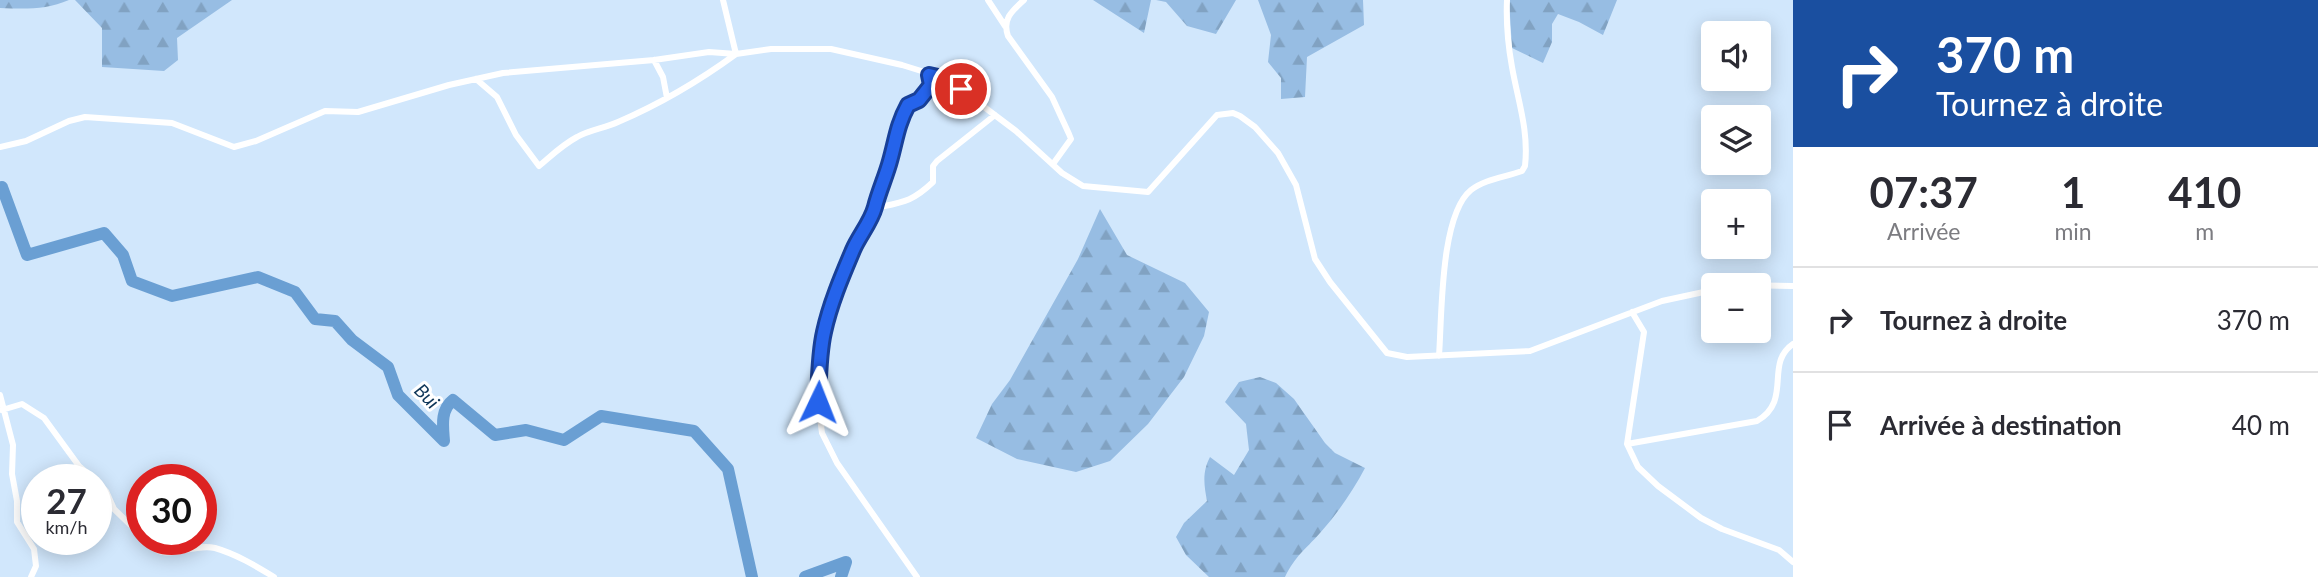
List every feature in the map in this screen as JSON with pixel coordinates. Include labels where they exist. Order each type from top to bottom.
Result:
[{"type":"street","points":[[723,0],[736,54]]},
{"type":"street","points":[[988,0],[1007,36],[1052,97],[1071,139],[1053,164]]},
{"type":"street","points":[[1004,26],[1008,16],[1024,0]]},
{"type":"street","points":[[1439,356],[1451,225],[1461,204],[1472,190],[1487,182],[1522,171],[1525,166],[1525,126],[1512,66],[1507,0]]},
{"type":"street","points":[[0,147],[26,141],[69,121],[85,117],[172,123],[233,147],[256,141],[326,111],[358,112],[503,74],[654,60],[709,52],[736,54],[771,49],[831,49],[902,65],[947,79],[1016,131],[1074,181],[1089,188],[1148,192],[1217,115],[1233,113],[1240,116],[1255,127],[1287,166],[1303,204],[1315,259],[1387,353],[1407,357],[1530,351],[1662,301],[1701,293]]},
{"type":"street","points":[[476,79],[498,97],[516,135],[538,166],[579,135],[617,122],[667,98],[703,78],[736,54]]},
{"type":"street","points":[[654,60],[663,77],[667,98]]},
{"type":"street","points":[[917,577],[837,463],[822,433],[818,402],[824,332],[832,305],[854,248],[875,208],[890,162],[896,131],[908,105],[919,100],[931,85],[929,75]]},
{"type":"street","points":[[875,208],[919,195],[933,182],[933,166],[937,161],[995,115]]},
{"type":"street","points":[[1771,286],[1793,286]]},
{"type":"street","points":[[1632,312],[1644,332],[1628,444],[1632,457],[1648,478],[1701,518],[1722,529],[1779,550],[1793,562]]},
{"type":"street","points":[[1785,384],[1785,356],[1787,348],[1793,344]]},
{"type":"street","points":[[0,395],[1,410],[13,444],[12,474],[17,501],[17,522],[34,549],[37,566],[31,577]]},
{"type":"street","points":[[1628,444],[1757,421],[1771,416],[1784,402]]},
{"type":"street","points":[[1,410],[22,404],[44,418],[78,464]]},
{"type":"street","points":[[112,504],[126,521]]},
{"type":"street","points":[[217,550],[240,558],[274,577]]},
{"type":"green space","points":[[0,0],[69,0],[44,7],[18,9],[0,8]]},
{"type":"green space","points":[[75,0],[232,0],[177,38],[178,60],[164,71],[102,67],[102,28]]},
{"type":"green space","points":[[1093,0],[1151,0],[1144,33]]},
{"type":"green space","points":[[1156,0],[1236,0],[1216,34],[1187,26],[1166,2]]},
{"type":"green space","points":[[1258,0],[1363,0],[1364,25],[1307,57],[1305,97],[1281,99],[1281,78],[1268,62],[1271,35]]},
{"type":"green space","points":[[1509,0],[1617,0],[1603,35],[1558,14],[1552,24],[1552,42],[1543,63],[1512,48]]},
{"type":"green space","points":[[1100,209],[1127,255],[1185,283],[1209,312],[1204,336],[1184,377],[1148,424],[1110,461],[1076,472],[1017,459],[976,438],[992,404],[1010,380],[1078,259]]},
{"type":"green space","points":[[1260,377],[1276,383],[1294,399],[1335,453],[1365,468],[1339,510],[1297,558],[1285,577],[1209,577],[1186,555],[1176,537],[1184,523],[1207,501],[1204,479],[1210,457],[1234,475],[1249,450],[1246,424],[1225,402],[1239,382]]},
{"type":"waterway","name":"Bui","points":[[0,188],[2,187],[27,255],[104,233],[123,255],[132,281],[172,296],[258,277],[295,292],[315,319],[335,321],[352,340],[388,367],[398,395],[444,441],[444,414],[453,400],[495,435],[526,430],[564,440],[601,416],[694,431],[728,469],[752,577]]},
{"type":"waterway","name":"Bui","points":[[805,577],[846,562],[841,577]]},
{"type":"route","points":[[818,402],[824,332],[854,248],[875,208],[902,116],[908,105],[919,100],[931,85],[929,75],[947,79],[961,89]]}]
